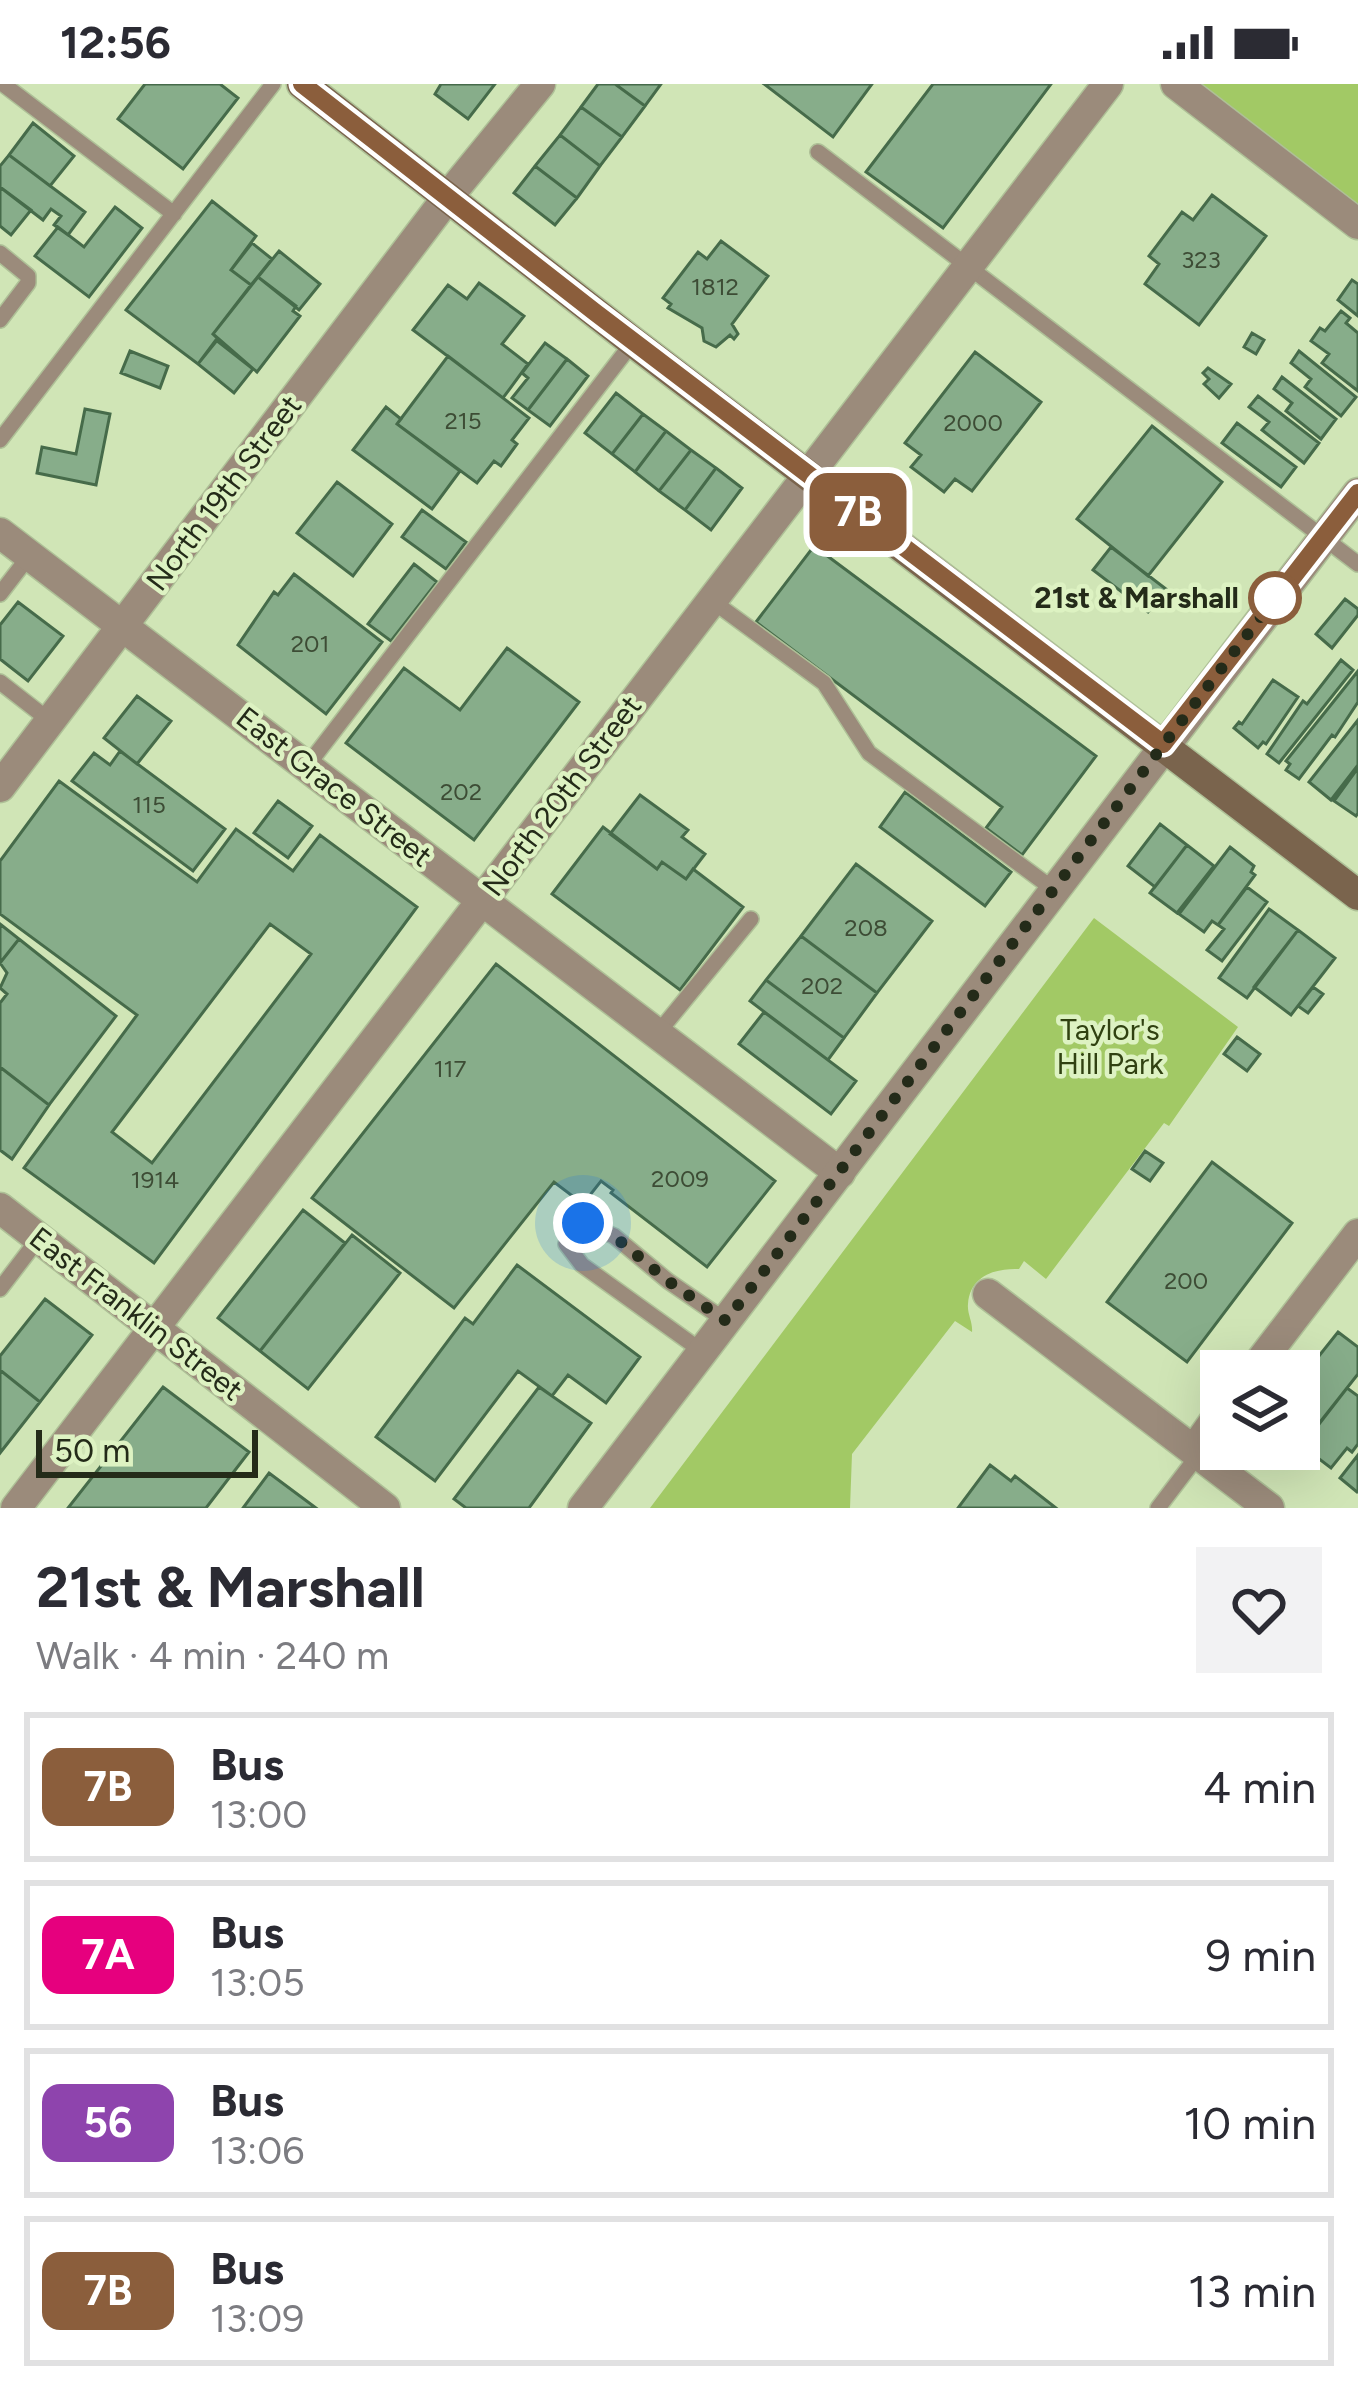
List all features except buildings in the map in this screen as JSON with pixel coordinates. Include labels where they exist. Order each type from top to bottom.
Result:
[{"type":"main road","points":[[302,84],[1358,895]]},
{"type":"street","name":"North 19th Street","points":[[0,787],[447,198],[540,84]]},
{"type":"street","name":"North 20th Street","points":[[16,1508],[1108,84]]},
{"type":"street","points":[[1176,84],[1358,224]]},
{"type":"street","points":[[583,1508],[1358,493]]},
{"type":"street","name":"East Grace Street","points":[[0,533],[840,1173]]},
{"type":"street","name":"East Franklin Street","points":[[0,1208],[385,1508]]},
{"type":"street","points":[[1269,1350],[1358,1234]]},
{"type":"street","points":[[988,1294],[1269,1508]]},
{"type":"street","points":[[1196,1452],[1200,1446]]},
{"type":"lane","points":[[3,84],[174,214]]},
{"type":"lane","points":[[0,440],[273,84]]},
{"type":"lane","points":[[818,152],[1358,564]]},
{"type":"lane","points":[[0,253],[28,276],[28,283],[0,320]]},
{"type":"lane","points":[[307,766],[633,341]]},
{"type":"lane","points":[[0,595],[30,555]]},
{"type":"lane","points":[[711,600],[824,683],[868,753],[1053,889]]},
{"type":"lane","points":[[0,682],[50,721]]},
{"type":"lane","points":[[657,1034],[751,919]]},
{"type":"lane","points":[[703,1352],[582,1265],[566,1244],[583,1223],[614,1236],[726,1321]]},
{"type":"lane","points":[[0,1289],[39,1238]]},
{"type":"lane","points":[[1158,1508],[1196,1452]]},
{"type":"green space","points":[[1176,84],[1358,84],[1358,224]]},
{"type":"green space","name":"Taylor's Hill Park","points":[[1094,918],[1238,1027],[1169,1126],[1164,1123],[1046,1279],[1024,1261],[1019,1269],[994,1272],[979,1280],[968,1304],[972,1332],[955,1321],[852,1454],[850,1508],[650,1508]]},
{"type":"bus line","name":"7B","points":[[302,84],[1163,744],[1358,493]]},
{"type":"place","name":"21st & Marshall","points":[[1275,598]]},
{"type":"route","points":[[583,1223],[614,1236],[726,1321],[1275,598]]}]
